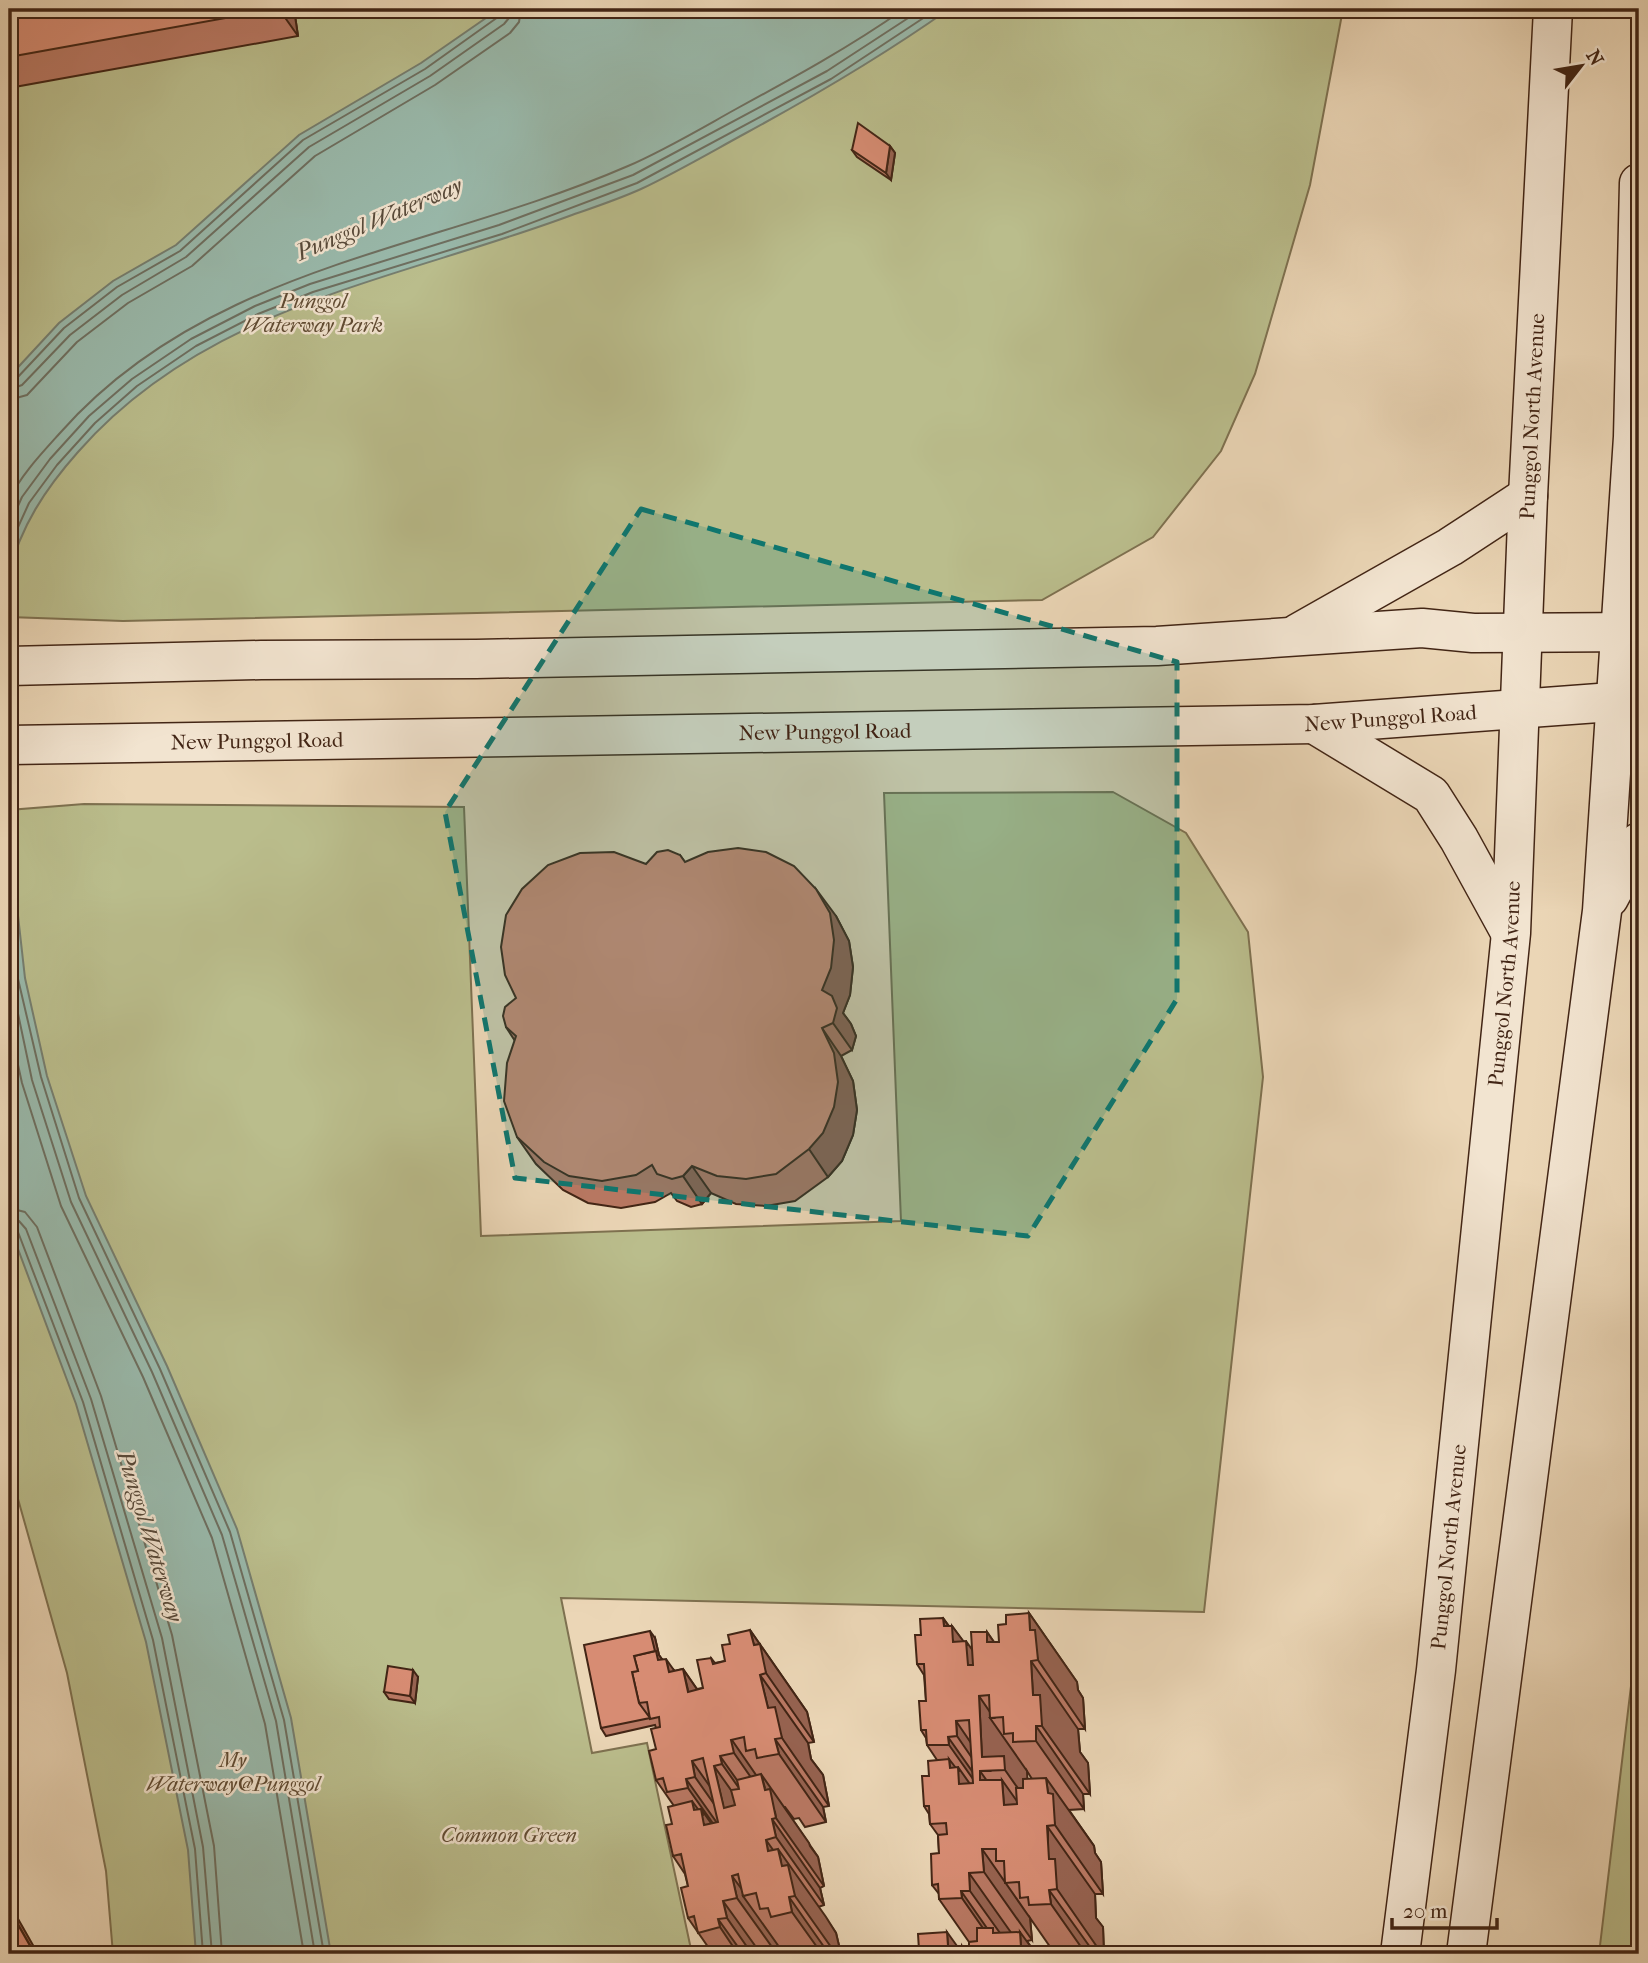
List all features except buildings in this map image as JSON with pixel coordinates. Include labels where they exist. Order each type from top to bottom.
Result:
[{"type":"main road","name":"Punggol North Avenue","points":[[1399,1954],[1436,1670],[1511,933],[1528,496],[1553,9]]},
{"type":"main road","points":[[1466,1954],[1627,701],[1636,443],[1639,183]]},
{"type":"main road","points":[[1293,636],[1450,547],[1528,496]]},
{"type":"main road","points":[[9,666],[1143,647],[1422,628],[1473,633],[1630,632]]},
{"type":"main road","name":"New Punggol Road","points":[[9,745],[1314,724],[1627,701]]},
{"type":"main road","points":[[1314,724],[1431,795],[1459,839],[1511,933]]},
{"type":"main road","points":[[1602,911],[1639,842]]},
{"type":"highlighted area","points":[[641,509],[1177,662],[1177,999],[1028,1236],[515,1178],[445,812]]},
{"type":"green space","name":"Punggol Waterway Park","points":[[9,9],[1343,9],[1310,185],[1255,374],[1221,451],[1153,537],[1042,600],[123,621],[9,617]]},
{"type":"green space","points":[[1113,792],[1186,833],[1248,932],[1263,1077],[1204,1612],[561,1598],[592,1753],[647,1743],[692,1954],[113,1954],[106,1871],[67,1673],[9,1467],[9,810],[84,804],[464,807],[481,1236],[901,1221],[884,793]]},
{"type":"green space","points":[[1639,1619],[1639,1954],[1599,1954]]},
{"type":"water","name":"Punggol Waterway","points":[[499,9],[949,9],[824,89],[641,189],[506,238],[308,303],[245,330],[185,362],[129,402],[66,466],[27,524],[9,574],[9,377],[59,323],[113,281],[176,245],[299,135],[421,63]]},
{"type":"water","name":"Punggol Waterway","points":[[9,766],[13,871],[25,978],[47,1076],[86,1196],[167,1366],[237,1529],[291,1718],[331,1954],[196,1954],[188,1850],[146,1642],[76,1404],[9,1225]]},
{"type":"park label","name":"My Waterway@Punggol","points":[[233,1772]]},
{"type":"park label","name":"Common Green","points":[[509,1835]]}]
